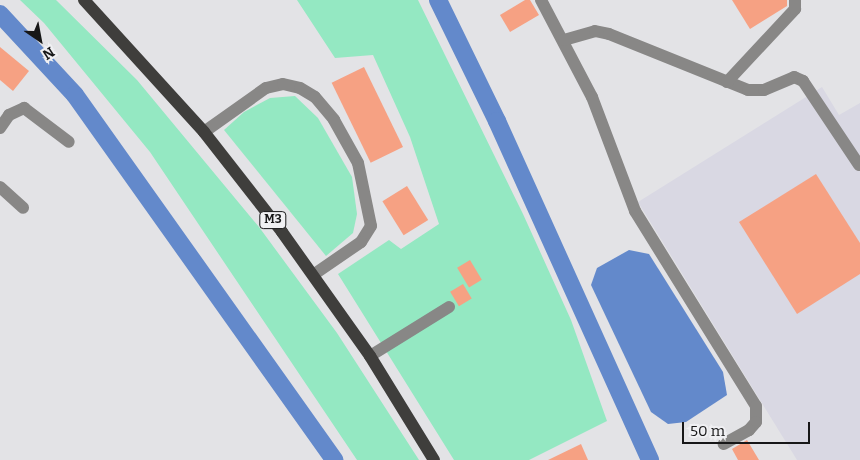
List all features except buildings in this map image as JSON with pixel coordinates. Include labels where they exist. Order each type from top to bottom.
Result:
[{"type":"main road","name":"M3","points":[[84,0],[204,132],[313,275],[370,356],[434,460]]},
{"type":"lane","points":[[541,0],[564,40],[592,97],[635,211],[756,406],[756,422],[749,430],[724,444]]},
{"type":"lane","points":[[727,82],[795,8],[795,0]]},
{"type":"lane","points":[[564,40],[595,31],[609,34],[748,90],[764,90],[794,77],[803,81],[859,165]]},
{"type":"lane","points":[[204,132],[266,88],[283,84],[300,88],[315,97],[334,120],[358,163],[371,226],[361,242],[313,275]]},
{"type":"lane","points":[[0,128],[9,115],[24,108],[69,142]]},
{"type":"lane","points":[[0,187],[23,208]]},
{"type":"lane","points":[[370,356],[448,307]]},
{"type":"shaded area","points":[[822,87],[839,115],[860,103],[860,460],[797,460],[638,202]]},
{"type":"green space","points":[[20,0],[56,0],[137,80],[259,227],[337,333],[419,460],[357,460],[150,152],[44,23]]},
{"type":"green space","points":[[297,0],[418,0],[523,214],[571,320],[607,421],[529,460],[454,460],[338,274],[389,240],[401,249],[439,224],[410,137],[373,55],[335,58]]},
{"type":"green space","points":[[295,96],[318,118],[352,177],[357,214],[353,233],[326,256],[224,130],[244,112],[270,98]]},
{"type":"water","points":[[629,250],[649,254],[723,372],[727,395],[686,422],[668,424],[651,412],[591,285],[597,268]]},
{"type":"waterway","points":[[438,0],[497,121],[650,460]]},
{"type":"waterway","points":[[0,14],[75,95],[334,460]]}]
